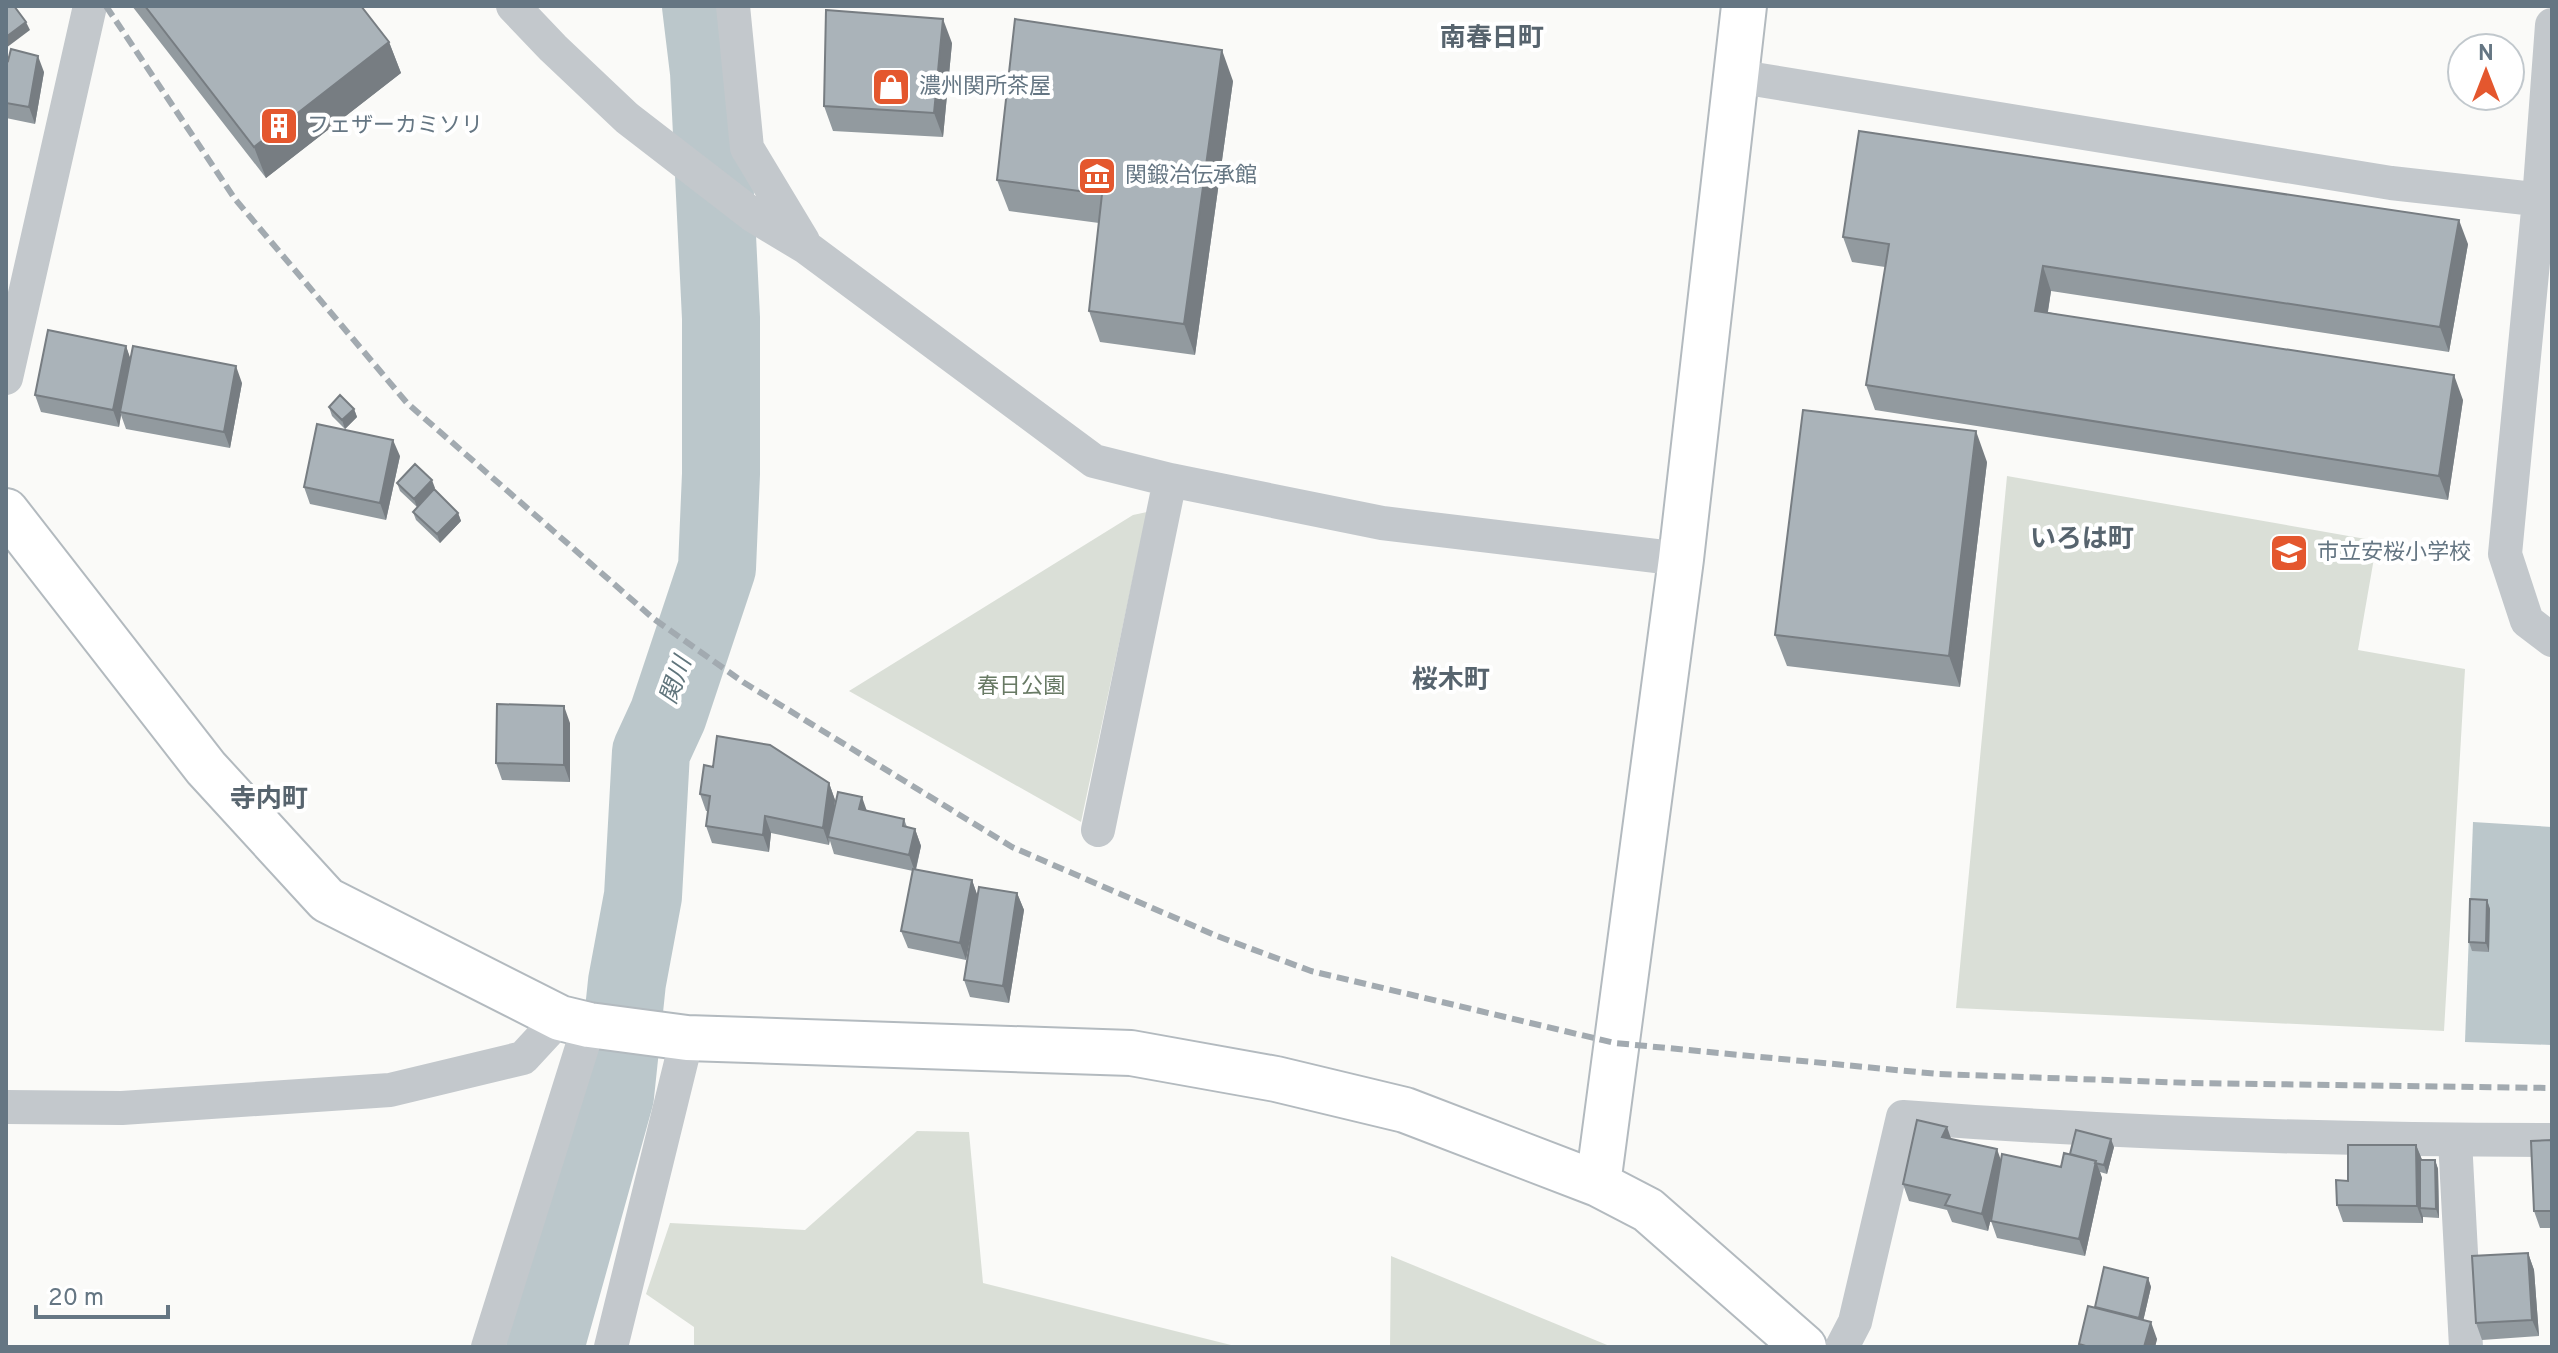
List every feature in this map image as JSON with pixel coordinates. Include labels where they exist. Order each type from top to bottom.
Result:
[{"type":"street","points":[[6,378],[90,6]]},
{"type":"street","points":[[513,6],[627,118],[754,216],[807,248],[1094,461],[1170,480],[1382,523],[1681,559]]},
{"type":"street","points":[[733,6],[747,148],[807,248]]},
{"type":"street","points":[[1598,1184],[1681,559],[1744,6]]},
{"type":"street","points":[[2552,25],[2545,200],[2505,554],[2527,621],[2552,640]]},
{"type":"street","points":[[1735,76],[2391,183],[2545,200]]},
{"type":"street","points":[[1098,830],[1170,480]]},
{"type":"street","points":[[6,511],[206,768],[327,900],[574,1022],[687,1038],[1131,1053],[1276,1079],[1405,1110],[1598,1184],[1648,1210],[1804,1347]]},
{"type":"street","points":[[6,1107],[122,1108],[390,1090],[523,1058],[574,1022]]},
{"type":"street","points":[[481,1345],[574,1022]]},
{"type":"street","points":[[611,1347],[687,1038]]},
{"type":"street","points":[[1842,1347],[1855,1322],[1903,1117],[2041,1128],[2552,1140]]},
{"type":"street","points":[[2455,1140],[2466,1347]]},
{"type":"green space","points":[[2007,476],[2377,541],[2358,650],[2465,669],[2444,1031],[1956,1008]]},
{"type":"green space","name":"春日公園","points":[[1147,512],[1081,822],[849,691],[1133,515]]},
{"type":"green space","points":[[917,1131],[969,1132],[983,1283],[1239,1347],[694,1347],[694,1327],[646,1294],[670,1223],[805,1230]]},
{"type":"green space","points":[[1391,1256],[1612,1347],[1390,1347]]},
{"type":"shaded area","points":[[2473,822],[2552,827],[2552,1045],[2465,1042]]},
{"type":"building","points":[[6,6],[14,6],[26,22],[6,37]]},
{"type":"building","name":"フェザーカミソリ","points":[[145,6],[361,6],[389,42],[254,147]]},
{"type":"building","name":"濃州関所茶屋","points":[[826,10],[943,19],[934,113],[824,106]]},
{"type":"building","points":[[1015,19],[1222,50],[1184,324],[1089,311],[1102,194],[997,180]]},
{"type":"building","points":[[11,49],[38,56],[29,107],[6,103],[6,60]]},
{"type":"building","points":[[1859,131],[2459,220],[2440,327],[2043,266],[2035,311],[2454,375],[2439,476],[1866,385],[1889,244],[1843,237]]},
{"type":"building","points":[[48,330],[126,346],[113,410],[35,395]]},
{"type":"building","points":[[133,346],[236,366],[224,432],[120,412]]},
{"type":"building","points":[[340,395],[354,409],[342,420],[329,407]]},
{"type":"building","points":[[1803,410],[1976,431],[1949,656],[1775,635]]},
{"type":"building","points":[[317,424],[393,440],[380,503],[304,487]]},
{"type":"building","points":[[415,464],[432,480],[414,499],[397,483]]},
{"type":"building","points":[[434,489],[458,513],[437,534],[413,512]]},
{"type":"building","points":[[497,704],[564,706],[564,765],[496,763]]},
{"type":"building","points":[[717,736],[770,745],[829,783],[823,828],[765,816],[763,835],[706,826],[710,796],[700,794],[704,765],[713,767]]},
{"type":"building","points":[[838,792],[862,797],[859,809],[904,819],[903,826],[915,829],[909,855],[828,837]]},
{"type":"building","points":[[913,869],[972,880],[960,943],[901,931]]},
{"type":"building","points":[[979,887],[1017,893],[1003,986],[964,980]]},
{"type":"building","points":[[2470,899],[2487,900],[2486,943],[2469,942]]},
{"type":"building","points":[[1917,1120],[1947,1127],[1942,1137],[1997,1149],[1982,1214],[1945,1205],[1950,1195],[1903,1184]]},
{"type":"building","points":[[2076,1130],[2111,1139],[2104,1165],[2070,1154]]},
{"type":"building","points":[[2552,1140],[2552,1211],[2534,1211],[2531,1141]]},
{"type":"building","points":[[2348,1145],[2416,1145],[2417,1206],[2337,1205],[2336,1180],[2348,1181]]},
{"type":"building","points":[[2064,1153],[2096,1161],[2079,1239],[1991,1221],[2002,1154],[2061,1167]]},
{"type":"building","points":[[2420,1160],[2435,1160],[2436,1209],[2420,1208]]},
{"type":"building","points":[[2528,1253],[2532,1320],[2476,1323],[2472,1256]]},
{"type":"building","points":[[2104,1267],[2148,1278],[2139,1318],[2095,1307]]},
{"type":"building","points":[[2088,1306],[2151,1322],[2144,1347],[2089,1347],[2079,1344]]},
{"type":"waterway","name":"関川","points":[[545,1347],[615,1096],[627,982],[643,896],[651,752],[668,715],[717,568],[721,474],[721,318],[709,72],[701,6]]},
{"type":"railway","points":[[106,6],[235,199],[407,403],[654,619],[743,682],[1012,847],[1217,936],[1311,971],[1615,1043],[1938,1074],[2191,1083],[2552,1088]]},
{"type":"place","name":"濃州関所茶屋","points":[[891,87]]},
{"type":"place","name":"フェザーカミソリ","points":[[279,126]]},
{"type":"place","name":"関鍛冶伝承館","points":[[1097,176]]},
{"type":"place","name":"市立安桜小学校","points":[[2289,553]]},
{"type":"district","name":"南春日町","points":[[1492,39]]},
{"type":"district","name":"いろは町","points":[[2082,540]]},
{"type":"district","name":"桜木町","points":[[1451,681]]},
{"type":"district","name":"寺内町","points":[[269,800]]}]
